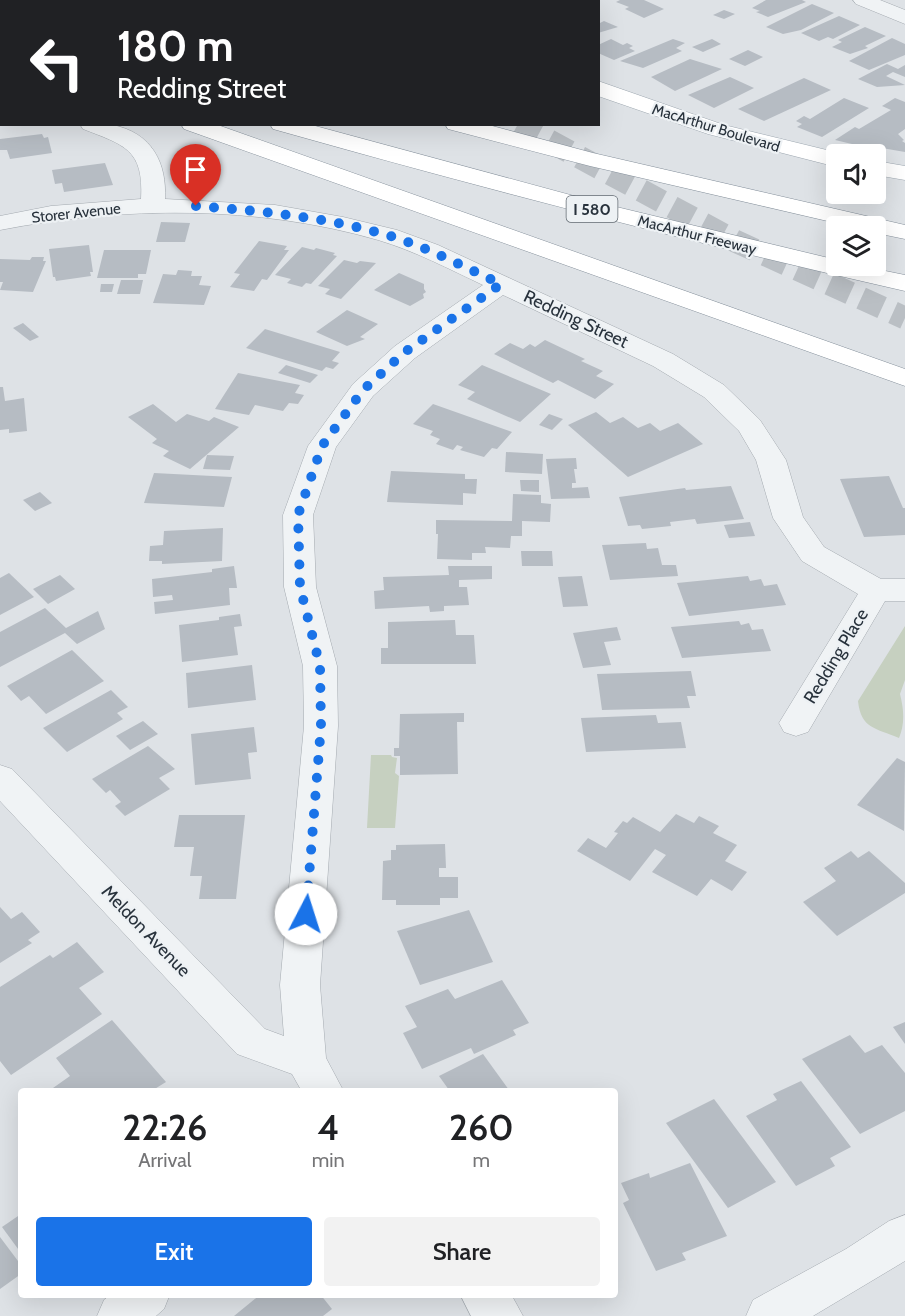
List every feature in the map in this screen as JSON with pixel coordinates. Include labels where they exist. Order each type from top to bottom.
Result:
[{"type":"main road","name":"MacArthur Boulevard","points":[[600,89],[660,113],[714,130],[826,157]]},
{"type":"main road","points":[[198,126],[905,378]]},
{"type":"main road","name":"MacArthur Freeway","points":[[288,126],[537,195],[804,261],[905,283]]},
{"type":"main road","points":[[464,126],[905,232]]},
{"type":"main road","points":[[886,170],[905,173]]},
{"type":"main road","points":[[732,192],[905,220]]},
{"type":"street","points":[[863,0],[905,18]]},
{"type":"street","points":[[96,126],[118,135],[144,151],[153,173],[153,206]]},
{"type":"street","name":"Storer Avenue","points":[[0,223],[51,213],[153,206]]},
{"type":"street","name":"Redding Street","points":[[153,206],[196,206],[275,212],[343,224],[388,235],[429,250],[663,360],[714,391],[750,426],[771,460],[788,518],[813,554],[841,572],[891,590]]},
{"type":"street","points":[[314,1076],[300,985],[321,726],[320,666],[300,587],[298,515],[322,446],[363,390],[405,352],[501,284]]},
{"type":"street","name":"Redding Place","points":[[796,723],[891,590]]},
{"type":"street","name":"Meldon Avenue","points":[[0,778],[251,1042],[314,1076]]},
{"type":"street","points":[[769,1316],[862,1264],[905,1236]]},
{"type":"street","points":[[120,1316],[143,1298]]},
{"type":"street","points":[[485,1298],[500,1316]]},
{"type":"green space","points":[[905,626],[905,680],[900,694],[903,722],[899,738],[866,722],[862,717],[858,701]]},
{"type":"green space","points":[[371,755],[391,755],[397,758],[395,773],[399,776],[395,828],[367,828]]},
{"type":"building","points":[[644,0],[664,9],[644,18],[625,9],[629,7],[616,2]]},
{"type":"building","points":[[766,0],[806,2],[768,17],[752,8]]},
{"type":"building","points":[[812,4],[834,13],[801,30],[783,34],[766,27]]},
{"type":"building","points":[[724,10],[735,14],[724,19],[713,15]]},
{"type":"building","points":[[839,16],[860,25],[833,39],[828,37],[819,41],[801,33]]},
{"type":"building","points":[[604,21],[618,27],[600,32],[600,23]]},
{"type":"building","points":[[865,27],[886,36],[865,46],[868,48],[850,54],[832,47],[842,42],[838,40]]},
{"type":"building","points":[[892,38],[905,44],[905,55],[869,70],[849,61]]},
{"type":"building","points":[[611,39],[623,45],[627,43],[633,46],[629,48],[635,51],[614,60],[600,54],[600,44]]},
{"type":"building","points":[[673,39],[685,43],[676,48],[682,51],[643,68],[620,61]]},
{"type":"building","points":[[712,39],[721,44],[703,52],[692,47]]},
{"type":"building","points":[[748,50],[763,57],[745,66],[729,59]]},
{"type":"building","points":[[690,59],[722,69],[675,91],[651,77]]},
{"type":"building","points":[[887,64],[898,69],[905,65],[905,77],[893,72],[886,76],[905,85],[877,87],[858,79]]},
{"type":"building","points":[[730,77],[754,88],[714,108],[688,95]]},
{"type":"building","points":[[804,78],[831,90],[764,121],[738,109]]},
{"type":"building","points":[[844,98],[869,108],[822,137],[797,127],[802,124],[796,121],[804,116],[810,119]]},
{"type":"building","points":[[895,98],[905,102],[905,129],[898,134],[904,140],[902,141],[905,143],[905,152],[886,149],[886,144],[852,144],[835,140],[855,127],[859,129],[891,110],[882,106]]},
{"type":"building","points":[[42,134],[44,138],[48,137],[52,153],[10,159],[7,150],[0,150],[0,139]]},
{"type":"building","points":[[105,163],[113,185],[64,192],[62,183],[55,184],[52,170]]},
{"type":"building","points":[[161,222],[190,223],[185,242],[156,242]]},
{"type":"building","points":[[259,241],[287,246],[284,250],[289,250],[267,280],[262,279],[254,291],[230,287],[240,274],[234,273]]},
{"type":"building","points":[[89,245],[93,272],[90,272],[91,276],[56,281],[53,277],[49,249]]},
{"type":"building","points":[[302,247],[314,250],[316,248],[335,253],[333,255],[337,256],[311,284],[306,283],[302,287],[287,283],[291,279],[275,275]]},
{"type":"building","points":[[104,250],[151,250],[146,274],[138,274],[138,278],[97,278]]},
{"type":"building","points":[[32,257],[44,257],[43,261],[46,261],[33,292],[0,290],[3,282],[0,282],[0,259],[30,260]]},
{"type":"building","points":[[344,260],[376,263],[341,299],[325,294],[330,289],[318,286]]},
{"type":"building","points":[[178,270],[192,271],[191,276],[202,276],[199,285],[211,286],[204,305],[153,303],[163,274],[176,275]]},
{"type":"building","points":[[399,273],[424,284],[426,292],[423,294],[424,298],[410,306],[374,290]]},
{"type":"building","points":[[121,280],[143,280],[140,294],[117,294]]},
{"type":"building","points":[[101,284],[114,284],[112,292],[100,292]]},
{"type":"building","points":[[347,310],[378,324],[360,337],[365,339],[347,346],[316,332]]},
{"type":"building","points":[[23,323],[39,337],[30,341],[13,328]]},
{"type":"building","points":[[265,329],[340,352],[332,361],[339,363],[333,369],[326,367],[322,371],[246,348]]},
{"type":"building","points":[[545,340],[585,359],[581,361],[603,371],[596,376],[614,384],[595,399],[558,380],[553,383],[494,354],[510,343],[523,349],[530,344],[535,347]]},
{"type":"building","points":[[286,365],[318,375],[310,383],[278,373]]},
{"type":"building","points":[[482,365],[551,394],[520,422],[467,399],[475,392],[458,385]]},
{"type":"building","points":[[238,373],[300,385],[295,393],[304,395],[298,404],[289,403],[283,411],[255,405],[249,415],[215,409]]},
{"type":"building","points":[[0,387],[3,387],[5,401],[24,398],[27,431],[9,433],[9,429],[0,430]]},
{"type":"building","points":[[153,404],[176,422],[187,414],[209,421],[214,417],[239,427],[190,469],[163,456],[169,451],[152,443],[157,439],[128,417]]},
{"type":"building","points":[[433,404],[512,432],[497,449],[492,448],[484,457],[460,450],[463,447],[457,445],[453,450],[436,444],[440,439],[430,435],[433,431],[413,424]]},
{"type":"building","points":[[596,412],[610,423],[623,417],[638,428],[650,423],[660,431],[678,423],[703,444],[628,477],[568,425]]},
{"type":"building","points":[[549,414],[563,419],[552,430],[539,425]]},
{"type":"building","points":[[506,452],[543,454],[542,474],[505,472]]},
{"type":"building","points":[[207,455],[234,456],[230,470],[203,469]]},
{"type":"building","points":[[576,458],[577,469],[574,469],[576,483],[572,483],[572,488],[588,487],[590,498],[551,499],[546,459]]},
{"type":"building","points":[[391,471],[465,474],[465,479],[477,479],[476,494],[463,493],[463,505],[387,502]]},
{"type":"building","points":[[154,473],[232,477],[224,507],[144,503]]},
{"type":"building","points":[[889,476],[905,508],[905,535],[864,537],[840,479]]},
{"type":"building","points":[[520,480],[539,480],[539,492],[521,491]]},
{"type":"building","points":[[731,486],[744,519],[697,524],[695,519],[670,522],[671,526],[642,529],[640,525],[628,526],[619,497],[685,488],[686,490]]},
{"type":"building","points":[[40,492],[52,503],[35,511],[23,500]]},
{"type":"building","points":[[513,494],[541,495],[541,503],[551,504],[550,522],[522,521],[522,536],[511,536],[510,548],[485,547],[486,553],[472,553],[472,560],[437,559],[436,520],[512,521]]},
{"type":"building","points":[[750,522],[755,536],[729,538],[724,525]]},
{"type":"building","points":[[223,528],[222,561],[162,564],[162,561],[149,561],[150,546],[163,545],[164,531]]},
{"type":"building","points":[[646,543],[647,549],[658,548],[662,565],[676,565],[678,576],[610,580],[602,545]]},
{"type":"building","points":[[521,551],[552,551],[553,566],[522,566]]},
{"type":"building","points":[[234,566],[237,588],[229,588],[230,605],[155,614],[154,602],[173,600],[172,595],[153,597],[152,579],[212,572],[212,569]]},
{"type":"building","points":[[448,566],[492,566],[492,579],[459,580],[459,587],[467,587],[469,605],[444,606],[444,611],[430,612],[429,606],[375,609],[374,591],[384,590],[383,577],[449,575]]},
{"type":"building","points":[[9,573],[34,597],[0,615],[0,578]]},
{"type":"building","points":[[60,575],[75,589],[48,604],[33,589]]},
{"type":"building","points":[[582,576],[588,606],[563,607],[558,577]]},
{"type":"building","points":[[748,576],[750,581],[761,579],[764,586],[777,584],[786,605],[689,616],[677,583]]},
{"type":"building","points":[[45,608],[66,628],[98,611],[105,629],[77,644],[65,633],[0,667],[0,632]]},
{"type":"building","points":[[240,614],[242,626],[234,627],[238,655],[182,662],[179,625],[219,620],[219,617]]},
{"type":"building","points":[[455,620],[456,635],[474,635],[476,664],[381,664],[381,648],[388,648],[388,622]]},
{"type":"building","points":[[739,621],[741,625],[749,623],[752,630],[763,629],[771,651],[682,658],[671,627]]},
{"type":"building","points":[[617,627],[621,640],[604,642],[611,665],[583,668],[573,633]]},
{"type":"building","points":[[72,650],[104,681],[46,714],[29,696],[21,701],[7,686]]},
{"type":"building","points":[[252,665],[256,700],[188,708],[186,673]]},
{"type":"building","points":[[691,671],[696,696],[687,696],[690,708],[602,710],[597,674]]},
{"type":"building","points":[[111,690],[128,707],[117,713],[123,719],[67,752],[43,728]]},
{"type":"building","points":[[464,713],[464,722],[457,722],[458,774],[400,775],[400,756],[394,756],[394,748],[399,748],[400,714]]},
{"type":"building","points":[[656,715],[658,723],[681,722],[686,748],[586,752],[581,718]]},
{"type":"building","points":[[143,721],[158,734],[130,750],[116,736]]},
{"type":"building","points":[[254,727],[257,752],[248,753],[251,779],[195,785],[191,734]]},
{"type":"building","points":[[148,746],[175,769],[159,778],[170,789],[125,816],[115,806],[121,802],[110,790],[106,793],[92,779]]},
{"type":"building","points":[[897,758],[905,762],[904,831],[857,805]]},
{"type":"building","points":[[676,814],[694,823],[699,816],[719,826],[713,833],[737,845],[725,861],[747,872],[732,891],[711,879],[697,896],[652,872],[666,855],[655,849],[630,881],[577,851],[588,838],[606,848],[618,833],[614,832],[623,821],[627,823],[633,817],[660,832]]},
{"type":"building","points":[[179,815],[245,815],[236,899],[199,899],[202,876],[190,876],[194,847],[174,847]]},
{"type":"building","points":[[445,844],[446,868],[439,868],[439,877],[458,877],[458,898],[440,898],[440,905],[396,905],[396,900],[382,900],[383,861],[391,860],[391,850],[396,850],[396,845]]},
{"type":"building","points":[[851,851],[858,858],[869,851],[905,883],[905,893],[837,936],[803,902],[836,881],[824,868]]},
{"type":"building","points":[[0,907],[11,919],[22,912],[40,932],[28,940],[32,943],[0,963]]},
{"type":"building","points":[[469,910],[493,962],[420,985],[397,931]]},
{"type":"building","points":[[77,942],[104,972],[79,988],[102,1014],[11,1075],[0,1061],[0,987],[50,955],[53,958]]},
{"type":"building","points":[[502,980],[529,1023],[513,1030],[516,1035],[474,1054],[471,1048],[422,1069],[403,1033],[417,1027],[405,1006],[448,989],[455,999]]},
{"type":"building","points":[[112,1020],[166,1082],[156,1088],[53,1088],[70,1076],[56,1058]]},
{"type":"building","points":[[905,1022],[905,1044],[893,1027]]},
{"type":"building","points":[[850,1035],[865,1053],[882,1045],[905,1073],[905,1111],[860,1134],[802,1059]]},
{"type":"building","points":[[483,1054],[508,1088],[448,1088],[439,1076]]},
{"type":"building","points":[[801,1081],[851,1147],[830,1158],[835,1166],[796,1186],[746,1116],[777,1100],[773,1094]]},
{"type":"building","points":[[714,1099],[776,1182],[728,1208],[666,1123]]},
{"type":"building","points":[[690,1163],[727,1236],[682,1253],[686,1260],[656,1271],[623,1203],[629,1200],[621,1183],[649,1173],[650,1178]]},
{"type":"building","points":[[18,1216],[18,1249],[2,1227]]},
{"type":"building","points":[[0,1237],[18,1261],[18,1276],[0,1289]]},
{"type":"building","points":[[256,1298],[323,1298],[332,1309],[323,1316],[234,1316]]},
{"type":"tunnel","points":[[522,126],[735,241],[905,318]]},
{"type":"route","points":[[196,206],[275,212],[343,224],[388,235],[429,250],[501,284],[405,352],[363,390],[322,446],[298,515],[300,587],[320,666],[321,726],[306,914]]}]
